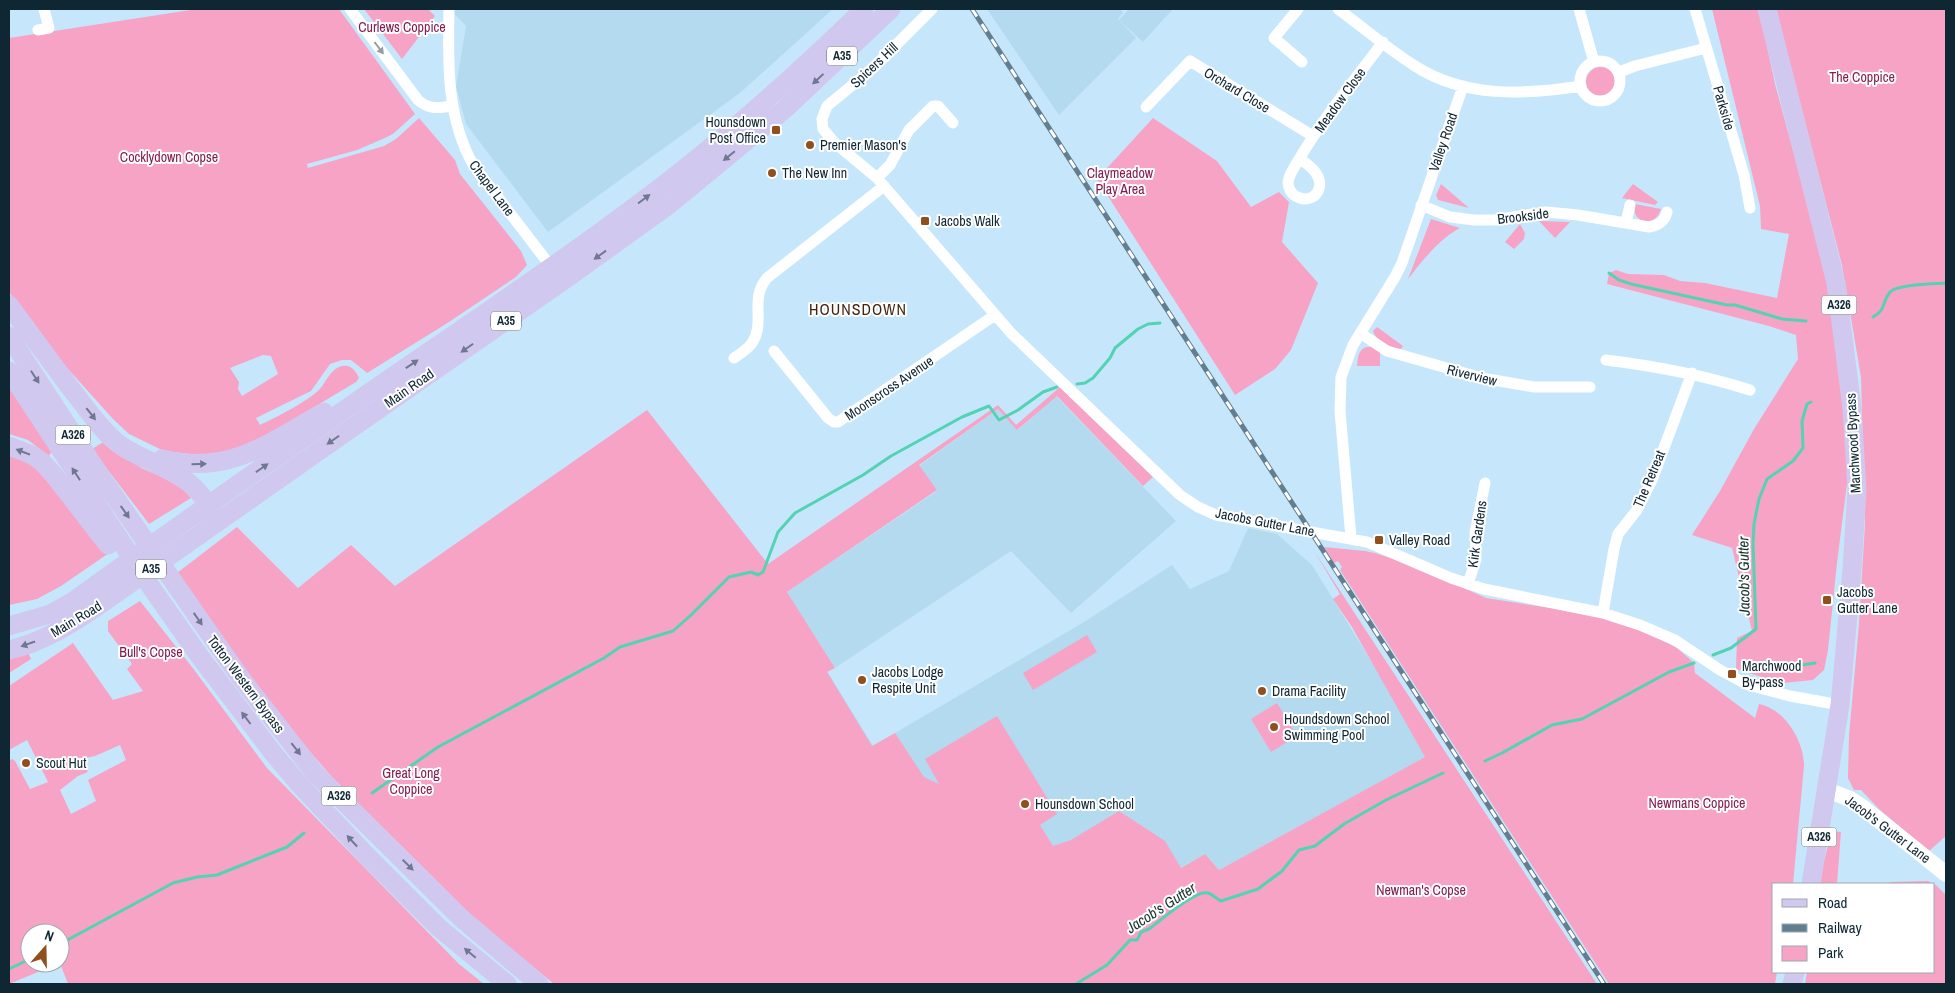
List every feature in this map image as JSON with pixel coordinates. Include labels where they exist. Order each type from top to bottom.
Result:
[{"type":"main road","name":"Main Road","points":[[9,650],[28,645],[67,627],[92,591],[189,518],[208,507],[371,391],[552,268],[667,182],[780,88],[864,9]]},
{"type":"main road","name":"Spicers Hill","points":[[793,102],[891,9]]},
{"type":"main road","name":"Marchwood Bypass","points":[[1767,9],[1836,283],[1852,408],[1856,516],[1840,705],[1811,883]]},
{"type":"main road","name":"Main Road","points":[[9,626],[50,614],[205,530],[655,215],[734,153],[793,102]]},
{"type":"main road","points":[[9,305],[97,422],[118,444],[174,472],[187,481],[208,507],[211,520],[205,530]]},
{"type":"main road","name":"Totton Western Bypass","points":[[9,336],[97,471],[202,623],[243,681],[314,772],[461,918],[539,984]]},
{"type":"main road","name":"Totton Western Bypass","points":[[9,371],[121,544],[198,654],[267,746],[368,857],[438,927],[507,984]]},
{"type":"main road","points":[[118,444],[148,456],[172,462],[193,465],[213,464],[250,453],[356,394],[371,391]]},
{"type":"main road","points":[[9,446],[32,455],[53,474],[198,654]]},
{"type":"main road","points":[[9,613],[92,591]]},
{"type":"street","points":[[38,30],[49,28],[44,9]]},
{"type":"street","points":[[350,9],[418,100],[425,106],[432,108],[453,106]]},
{"type":"street","name":"Chapel Lane","points":[[449,9],[448,58],[453,106],[461,138],[474,166],[552,268]]},
{"type":"street","name":"Spicers Hill","points":[[821,123],[827,106],[872,69],[932,9]]},
{"type":"street","points":[[1298,9],[1274,38],[1302,62]]},
{"type":"street","points":[[1338,9],[1414,66],[1444,80],[1495,93],[1515,93],[1580,86]]},
{"type":"street","points":[[1579,9],[1594,62]]},
{"type":"street","name":"Parkside","points":[[1695,9],[1744,175],[1750,208]]},
{"type":"street","name":"Meadow Close","points":[[1300,159],[1313,136],[1382,42]]},
{"type":"street","points":[[1619,72],[1635,66],[1706,48]]},
{"type":"street","name":"Orchard Close","points":[[1146,107],[1190,61],[1313,136]]},
{"type":"street","points":[[1594,62],[1608,62],[1619,72],[1621,85],[1614,97],[1608,100],[1594,101],[1583,93],[1580,86],[1581,74],[1589,64],[1594,62]]},
{"type":"street","name":"Valley Road","points":[[1352,538],[1340,390],[1344,364],[1360,333],[1395,277],[1463,86]]},
{"type":"street","points":[[734,358],[749,347],[755,338],[758,323],[757,297],[762,283],[881,182],[909,130],[933,106],[938,106],[953,123]]},
{"type":"street","name":"Jacobs Gutter Lane","points":[[821,123],[826,134],[881,182],[995,315],[1160,478],[1189,502],[1228,518],[1352,538],[1385,548],[1468,584],[1498,592],[1603,613],[1640,625],[1675,640],[1720,670],[1748,685],[1790,696],[1840,705]]},
{"type":"street","name":"Brookside","points":[[1421,205],[1450,216],[1474,220],[1494,220],[1546,212],[1578,215],[1642,227],[1655,226],[1664,219],[1667,212]]},
{"type":"street","points":[[1626,223],[1630,205]]},
{"type":"street","name":"Moonscross Avenue","points":[[774,351],[828,418],[838,422],[995,315]]},
{"type":"street","name":"Riverview","points":[[1360,333],[1387,351],[1482,378],[1534,387],[1590,387]]},
{"type":"street","points":[[1606,360],[1692,373],[1750,390]]},
{"type":"street","name":"The Retreat","points":[[1603,613],[1618,534],[1637,510],[1652,480],[1692,373]]},
{"type":"street","name":"Kirk Gardens","points":[[1468,584],[1476,559],[1475,534],[1485,483]]},
{"type":"street","name":"Jacob's Gutter Lane","points":[[1827,790],[1850,799],[1861,806],[1946,874]]},
{"type":"shaded area","points":[[450,9],[833,9],[740,93],[548,232],[466,124],[456,86],[466,26]]},
{"type":"shaded area","points":[[987,9],[1120,9],[1123,13],[1118,19],[1136,38],[1059,115]]},
{"type":"shaded area","points":[[1129,9],[1173,9],[1143,42],[1119,20]]},
{"type":"shaded area","points":[[1056,396],[1176,521],[1071,613],[1011,551],[835,668],[787,592],[937,491],[919,466],[998,409],[1018,430]]},
{"type":"shaded area","name":"Hounsdown School","points":[[1248,528],[1277,534],[1312,565],[1429,755],[1219,870],[1205,854],[973,984],[782,597],[873,746],[1084,622],[1172,565],[1190,589],[1229,571]]},
{"type":"green space","name":"Cocklydown Copse","points":[[197,9],[339,9],[415,114],[393,134],[357,150],[307,164],[308,168],[384,146],[396,139],[419,118],[455,160],[460,174],[521,251],[527,265],[516,277],[449,322],[367,373],[351,360],[342,360],[330,364],[311,391],[256,418],[260,425],[290,410],[313,395],[321,388],[334,370],[342,366],[351,367],[359,378],[356,382],[266,436],[238,450],[200,455],[164,451],[129,434],[113,419],[51,350],[9,292],[9,38]],"holes":[[[263,355],[271,356],[278,374],[242,396],[238,389],[239,382],[230,368]]]},
{"type":"green space","name":"Curlews Coppice","points":[[364,9],[428,9],[435,16],[402,59]]},
{"type":"green space","points":[[1712,9],[1759,9],[1775,84],[1831,291],[1849,468],[1828,650],[1824,670],[1813,680],[1782,683],[1736,669],[1737,638],[1752,631],[1732,548],[1692,535],[1720,491],[1754,429],[1798,359],[1796,335],[1769,326],[1607,284],[1609,273],[1616,270],[1628,274],[1664,275],[1680,281],[1705,283],[1777,298],[1789,234],[1761,229],[1760,206]]},
{"type":"green space","name":"The Coppice","points":[[1776,9],[1946,9],[1946,836],[1929,851],[1879,809],[1861,790],[1854,790],[1848,778],[1849,736],[1859,624],[1865,524],[1861,377],[1842,265]]},
{"type":"green space","points":[[1601,67],[1611,72],[1616,82],[1611,92],[1601,97],[1591,92],[1586,82],[1591,72]]},
{"type":"green space","name":"Claymeadow Play Area","points":[[1153,118],[1217,161],[1251,207],[1279,192],[1289,202],[1282,242],[1318,283],[1291,350],[1275,369],[1235,395],[1097,179]]},
{"type":"green space","points":[[1441,184],[1469,208],[1438,200],[1436,195]]},
{"type":"green space","points":[[1633,184],[1658,202],[1655,205],[1622,198]]},
{"type":"green space","points":[[1635,204],[1661,209],[1656,218],[1647,222],[1636,216]]},
{"type":"green space","points":[[1431,219],[1460,228],[1438,244],[1408,279]]},
{"type":"green space","points":[[1539,221],[1570,222],[1555,238]]},
{"type":"green space","points":[[1520,224],[1525,233],[1524,239],[1514,249],[1505,242]]},
{"type":"green space","points":[[1377,327],[1403,346],[1401,349],[1388,346],[1380,341],[1373,331]]},
{"type":"green space","points":[[1367,347],[1372,347],[1380,352],[1380,366],[1357,366],[1360,352]]},
{"type":"green space","points":[[9,380],[53,449],[49,456],[28,440],[9,434]]},
{"type":"green space","points":[[1060,387],[1153,477],[1143,486],[1057,396],[1017,430],[998,409],[919,465],[937,490],[787,592],[835,668],[827,672],[872,746],[895,733],[924,777],[939,784],[925,759],[997,716],[1057,814],[1040,825],[1053,846],[1071,840],[1119,811],[1165,841],[1181,868],[1205,854],[1219,870],[1425,757],[1352,627],[1333,599],[1340,594],[1314,551],[1597,984],[554,984],[464,909],[384,833],[346,792],[309,751],[240,664],[177,573],[237,527],[298,588],[351,545],[395,586],[647,410],[768,564],[998,405],[1016,425]]},
{"type":"green space","points":[[105,441],[141,468],[178,484],[191,498],[149,524],[92,449]]},
{"type":"green space","points":[[9,452],[41,470],[109,553],[61,586],[37,599],[9,605]]},
{"type":"green space","name":"Newmans Coppice","points":[[1324,547],[1375,553],[1412,565],[1486,598],[1607,619],[1636,629],[1677,648],[1694,663],[1695,673],[1755,718],[1759,704],[1777,712],[1785,719],[1801,746],[1804,766],[1793,883],[1772,883],[1772,973],[1777,973],[1775,984],[1609,984],[1340,570],[1342,567],[1338,561],[1334,563]]},
{"type":"green space","name":"Bull's Copse","points":[[140,601],[267,768],[459,964],[484,984],[68,984],[64,973],[70,973],[70,923],[20,923],[20,973],[36,973],[9,984],[9,761],[12,759],[15,761],[30,789],[48,782],[27,740],[9,750],[9,686],[73,643],[113,700],[143,691],[127,669],[132,664],[108,631],[108,621]],"holes":[[[120,745],[126,760],[88,780],[96,801],[71,814],[60,790],[78,776],[88,772],[81,759],[95,756]]]},
{"type":"green space","points":[[1087,635],[1097,652],[1033,690],[1023,673]]},
{"type":"green space","points":[[28,652],[31,659],[9,673],[9,656]]},
{"type":"green space","name":"Houndsdown School Swimming Pool","points":[[1277,703],[1297,736],[1271,752],[1251,719]]},
{"type":"green space","points":[[1832,831],[1841,832],[1837,883],[1820,883]]},
{"type":"green space","points":[[1928,881],[1931,883],[1888,883]]},
{"type":"green space","points":[[1935,885],[1946,895],[1946,984],[1805,984],[1807,973],[1935,973]]},
{"type":"waterway","points":[[1609,273],[1619,280],[1631,284],[1727,305],[1735,305],[1782,319],[1806,321]]},
{"type":"waterway","points":[[1873,317],[1880,311],[1887,296],[1894,289],[1946,283]]},
{"type":"waterway","points":[[1077,384],[1085,383],[1093,378],[1110,358],[1115,348],[1138,329],[1148,324],[1160,323]]},
{"type":"waterway","points":[[372,793],[438,747],[604,658],[620,647],[673,631],[729,577],[751,572],[758,575],[763,572],[778,532],[795,513],[863,475],[891,456],[962,417],[989,406],[999,420],[1018,410],[1043,392],[1057,387]]},
{"type":"waterway","name":"Jacob's Gutter","points":[[1713,655],[1731,648],[1756,629],[1753,544],[1754,524],[1759,499],[1767,479],[1793,461],[1803,448],[1802,421],[1807,404],[1811,402]]},
{"type":"waterway","name":"Jacob's Gutter","points":[[1485,761],[1552,725],[1582,719],[1669,672],[1694,663]]},
{"type":"waterway","points":[[1771,670],[1815,663]]},
{"type":"waterway","name":"Jacob's Gutter","points":[[1076,984],[1107,965],[1130,940],[1137,940],[1141,932],[1149,929],[1195,896],[1208,893],[1221,901],[1258,889],[1282,871],[1299,850],[1315,846],[1344,824],[1386,800],[1443,773]]},
{"type":"waterway","points":[[70,939],[173,883],[197,877],[217,875],[287,847],[304,833]]},
{"type":"waterway","points":[[9,969],[20,964]]},
{"type":"railway","points":[[972,9],[1604,984]]},
{"type":"place","name":"Hounsdown Post Office","points":[[776,130]]},
{"type":"place","name":"Premier Mason's","points":[[810,145]]},
{"type":"place","name":"The New Inn","points":[[772,173]]},
{"type":"place","name":"Jacobs Walk","points":[[925,221]]},
{"type":"place","name":"Valley Road","points":[[1379,540]]},
{"type":"place","name":"Jacobs Gutter Lane","points":[[1827,600]]},
{"type":"place","name":"Marchwood By-pass","points":[[1732,674]]},
{"type":"place","name":"Jacobs Lodge Respite Unit","points":[[862,680]]},
{"type":"place","name":"Drama Facility","points":[[1262,691]]},
{"type":"place","name":"Houndsdown School Swimming Pool","points":[[1274,727]]},
{"type":"place","name":"Scout Hut","points":[[26,763]]},
{"type":"place","name":"Hounsdown School","points":[[1025,804]]},
{"type":"district","name":"HOUNSDOWN","points":[[858,309]]},
{"type":"park label","name":"Great Long Coppice","points":[[411,782]]},
{"type":"park label","name":"Newman's Copse","points":[[1421,890]]}]
